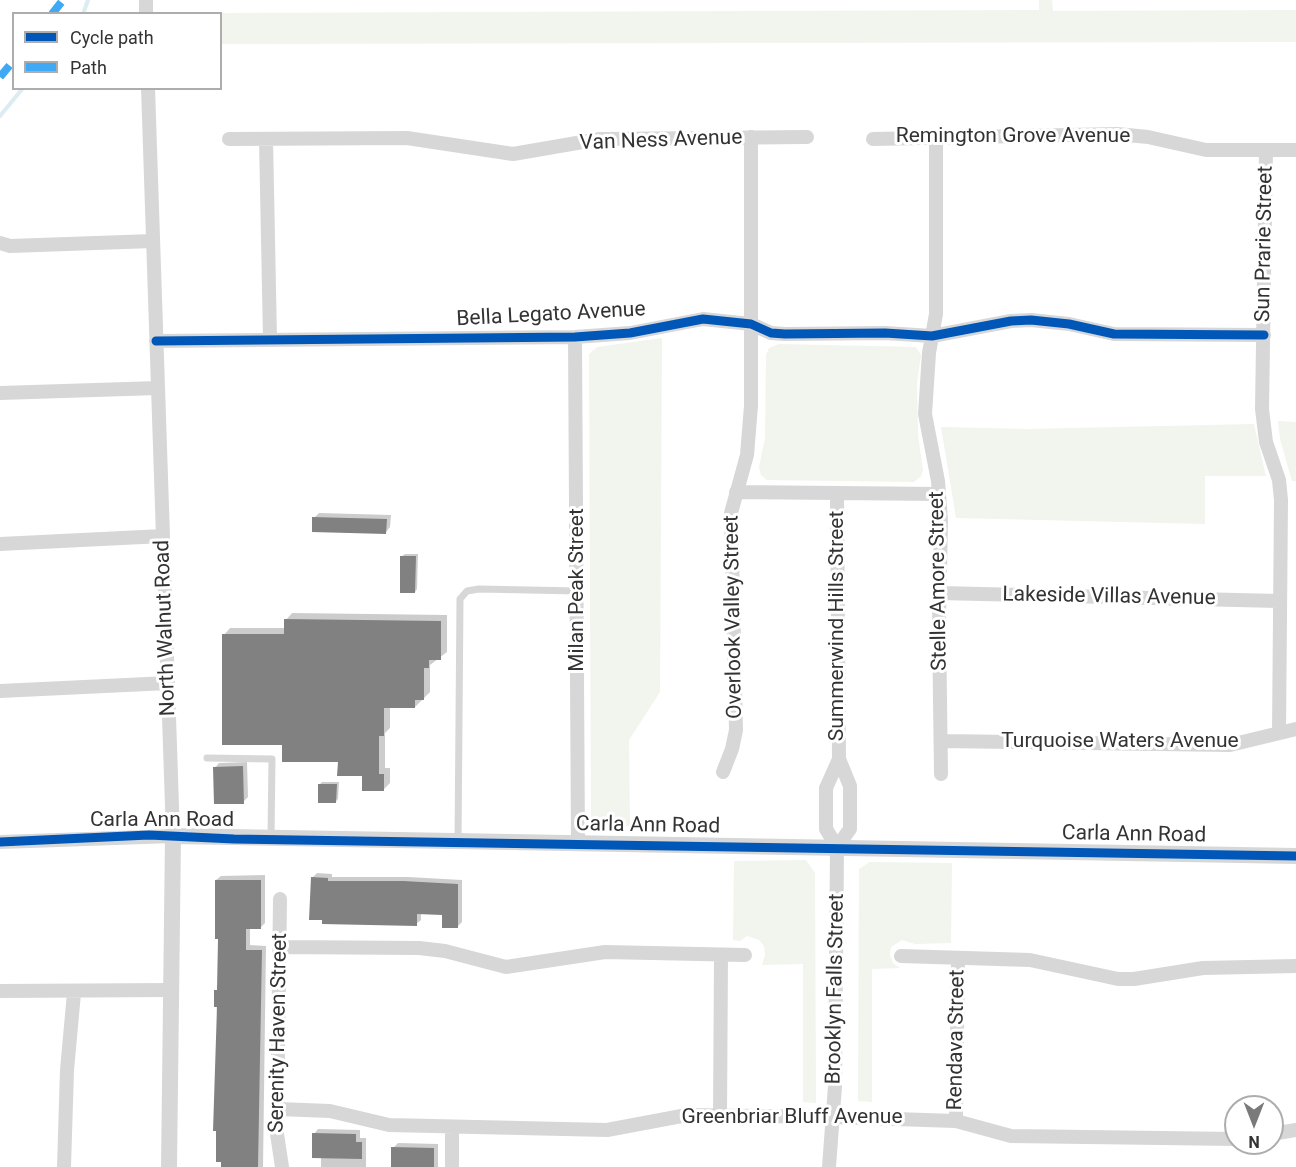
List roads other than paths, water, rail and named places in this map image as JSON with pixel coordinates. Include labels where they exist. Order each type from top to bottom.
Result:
[{"type":"street","name":"North Walnut Road","points":[[147,90],[173,836],[169,1167]]},
{"type":"street","name":"Remington Grove Avenue","points":[[873,139],[1118,134],[1148,137],[1206,150],[1296,150]]},
{"type":"street","name":"Overlook Valley Street","points":[[723,772],[736,730],[730,530],[736,492],[748,444],[751,324],[751,137]]},
{"type":"street","name":"Van Ness Avenue","points":[[229,139],[407,138],[513,154],[600,139],[807,137]]},
{"type":"street","name":"Stelle Amore Street","points":[[936,137],[936,314],[925,414],[939,494],[941,774]]},
{"type":"street","points":[[266,139],[270,339]]},
{"type":"street","name":"Sun Prarie Street","points":[[1266,150],[1263,424],[1279,480],[1281,500],[1279,732]]},
{"type":"street","points":[[0,243],[10,246],[153,241]]},
{"type":"street","name":"Bella Legato Avenue","points":[[156,341],[575,337],[630,333],[703,319],[751,324],[771,333],[785,334],[885,333],[932,336],[1011,321],[1031,320],[1069,324],[1113,334],[1264,335]]},
{"type":"street","name":"Milan Peak Street","points":[[575,337],[578,844]]},
{"type":"street","points":[[0,393],[158,388]]},
{"type":"street","points":[[736,492],[939,494]]},
{"type":"street","name":"Summerwind Hills Street","points":[[837,493],[839,759],[850,786],[850,830],[837,848],[826,829],[826,788],[839,759]]},
{"type":"street","points":[[0,544],[163,536]]},
{"type":"street","name":"Lakeside Villas Avenue","points":[[939,593],[1280,601]]},
{"type":"street","points":[[0,691],[168,683]]},
{"type":"street","name":"Turquoise Waters Avenue","points":[[941,741],[1230,745],[1255,741],[1279,732],[1296,729]]},
{"type":"street","name":"Carla Ann Road","points":[[0,842],[173,836],[1296,856]]},
{"type":"street","name":"Brooklyn Falls Street","points":[[829,1167],[834,1117],[837,848]]},
{"type":"street","name":"Serenity Haven Street","points":[[280,899],[276,1134],[282,1167]]},
{"type":"street","points":[[279,947],[418,948],[445,951],[506,966],[605,952],[721,957],[745,955]]},
{"type":"street","points":[[901,956],[1030,960],[1118,979],[1134,979],[1203,968],[1296,966]]},
{"type":"street","points":[[720,1115],[721,957]]},
{"type":"street","name":"Rendava Street","points":[[956,1121],[958,958]]},
{"type":"street","points":[[0,991],[74,993],[171,990]]},
{"type":"street","points":[[64,1167],[67,1070],[74,993]]},
{"type":"street","name":"Greenbriar Bluff Avenue","points":[[278,1109],[330,1111],[390,1125],[452,1127],[607,1130],[687,1115],[720,1115],[956,1121],[1011,1136],[1224,1139]]},
{"type":"street","points":[[452,1127],[452,1167]]},
{"type":"lane","points":[[458,842],[460,599],[467,591],[479,589],[578,591]]},
{"type":"lane","points":[[207,758],[272,759],[271,839]]},
{"type":"waterway","points":[[84,12],[88,0]]},
{"type":"waterway","points":[[0,116],[21,90]]}]
